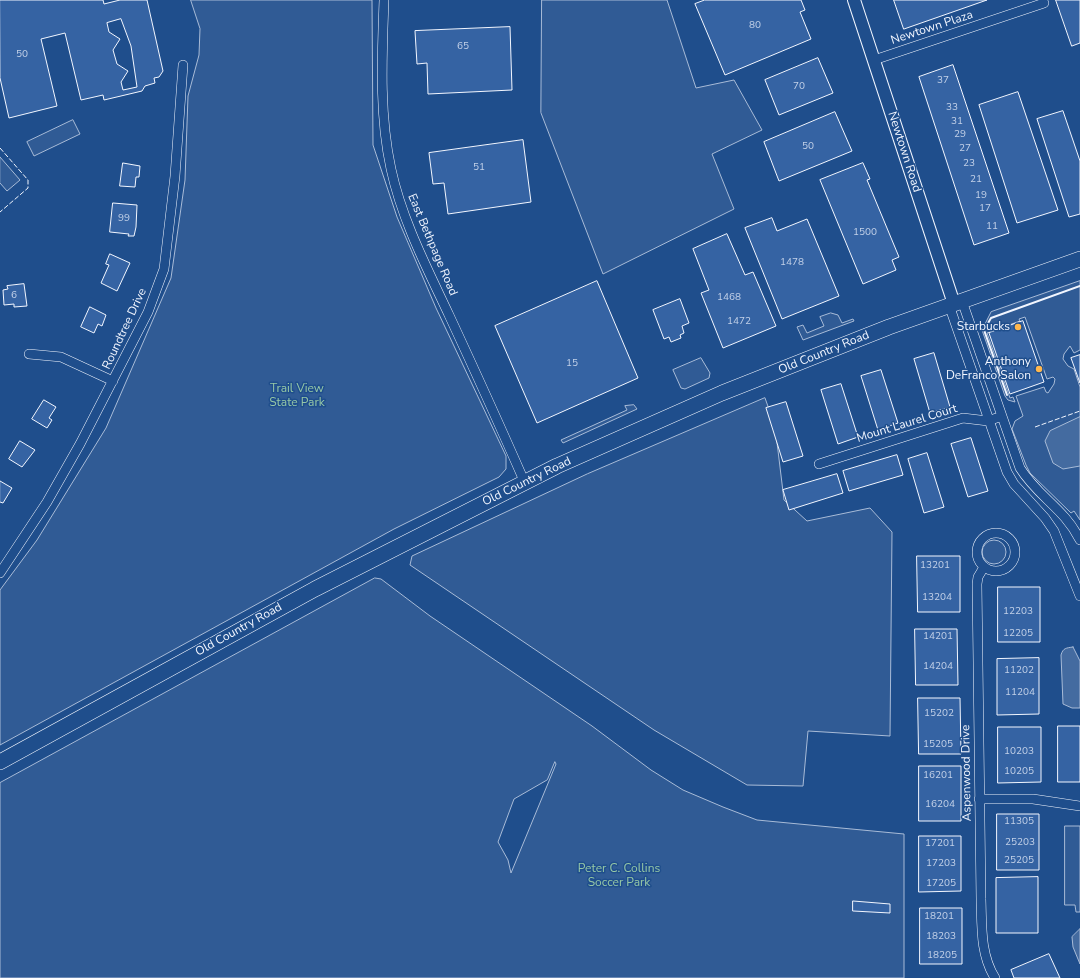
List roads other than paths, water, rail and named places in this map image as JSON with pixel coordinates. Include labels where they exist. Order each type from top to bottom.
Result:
[{"type":"main road","name":"Old Country Road","points":[[0,762],[315,589],[435,526],[564,463],[722,393],[955,303],[1080,259]]},
{"type":"street","name":"East Bethpage Road","points":[[384,0],[382,50],[383,104],[387,145],[397,192],[415,243],[525,483]]},
{"type":"street","name":"Newtown Road","points":[[854,0],[955,303]]},
{"type":"street","name":"Newtown Plaza","points":[[874,60],[1044,3]]},
{"type":"street","name":"Roundtree Drive","points":[[0,573],[54,489],[114,381],[148,312],[164,269],[175,176],[183,65]]},
{"type":"street","points":[[955,303],[1002,416],[1015,457],[1023,473],[1039,492],[1060,510],[1072,525],[1080,540]]},
{"type":"street","points":[[955,303],[988,421],[1002,460],[1014,484],[1045,518],[1054,531],[1080,596]]},
{"type":"street","points":[[29,354],[61,358],[114,381]]},
{"type":"street","name":"Mount Laurel Court","points":[[819,464],[963,418],[988,421],[1002,416]]},
{"type":"street","points":[[995,532],[1007,536],[1015,547],[1015,554],[1010,566],[997,572],[990,571],[984,567],[977,558],[976,552],[980,541],[989,533],[995,532]]},
{"type":"street","name":"Aspenwood Drive","points":[[984,567],[976,584],[982,942],[986,957],[995,978]]},
{"type":"street","points":[[979,799],[1032,799],[1080,806]]},
{"type":"place","name":"Starbucks","points":[[1018,327]]},
{"type":"place","name":"Anthony DeFranco Salon","points":[[1039,369]]},
{"type":"park label","name":"Trail View State Park","points":[[297,396]]},
{"type":"park label","name":"Peter C. Collins Soccer Park","points":[[619,876]]}]
